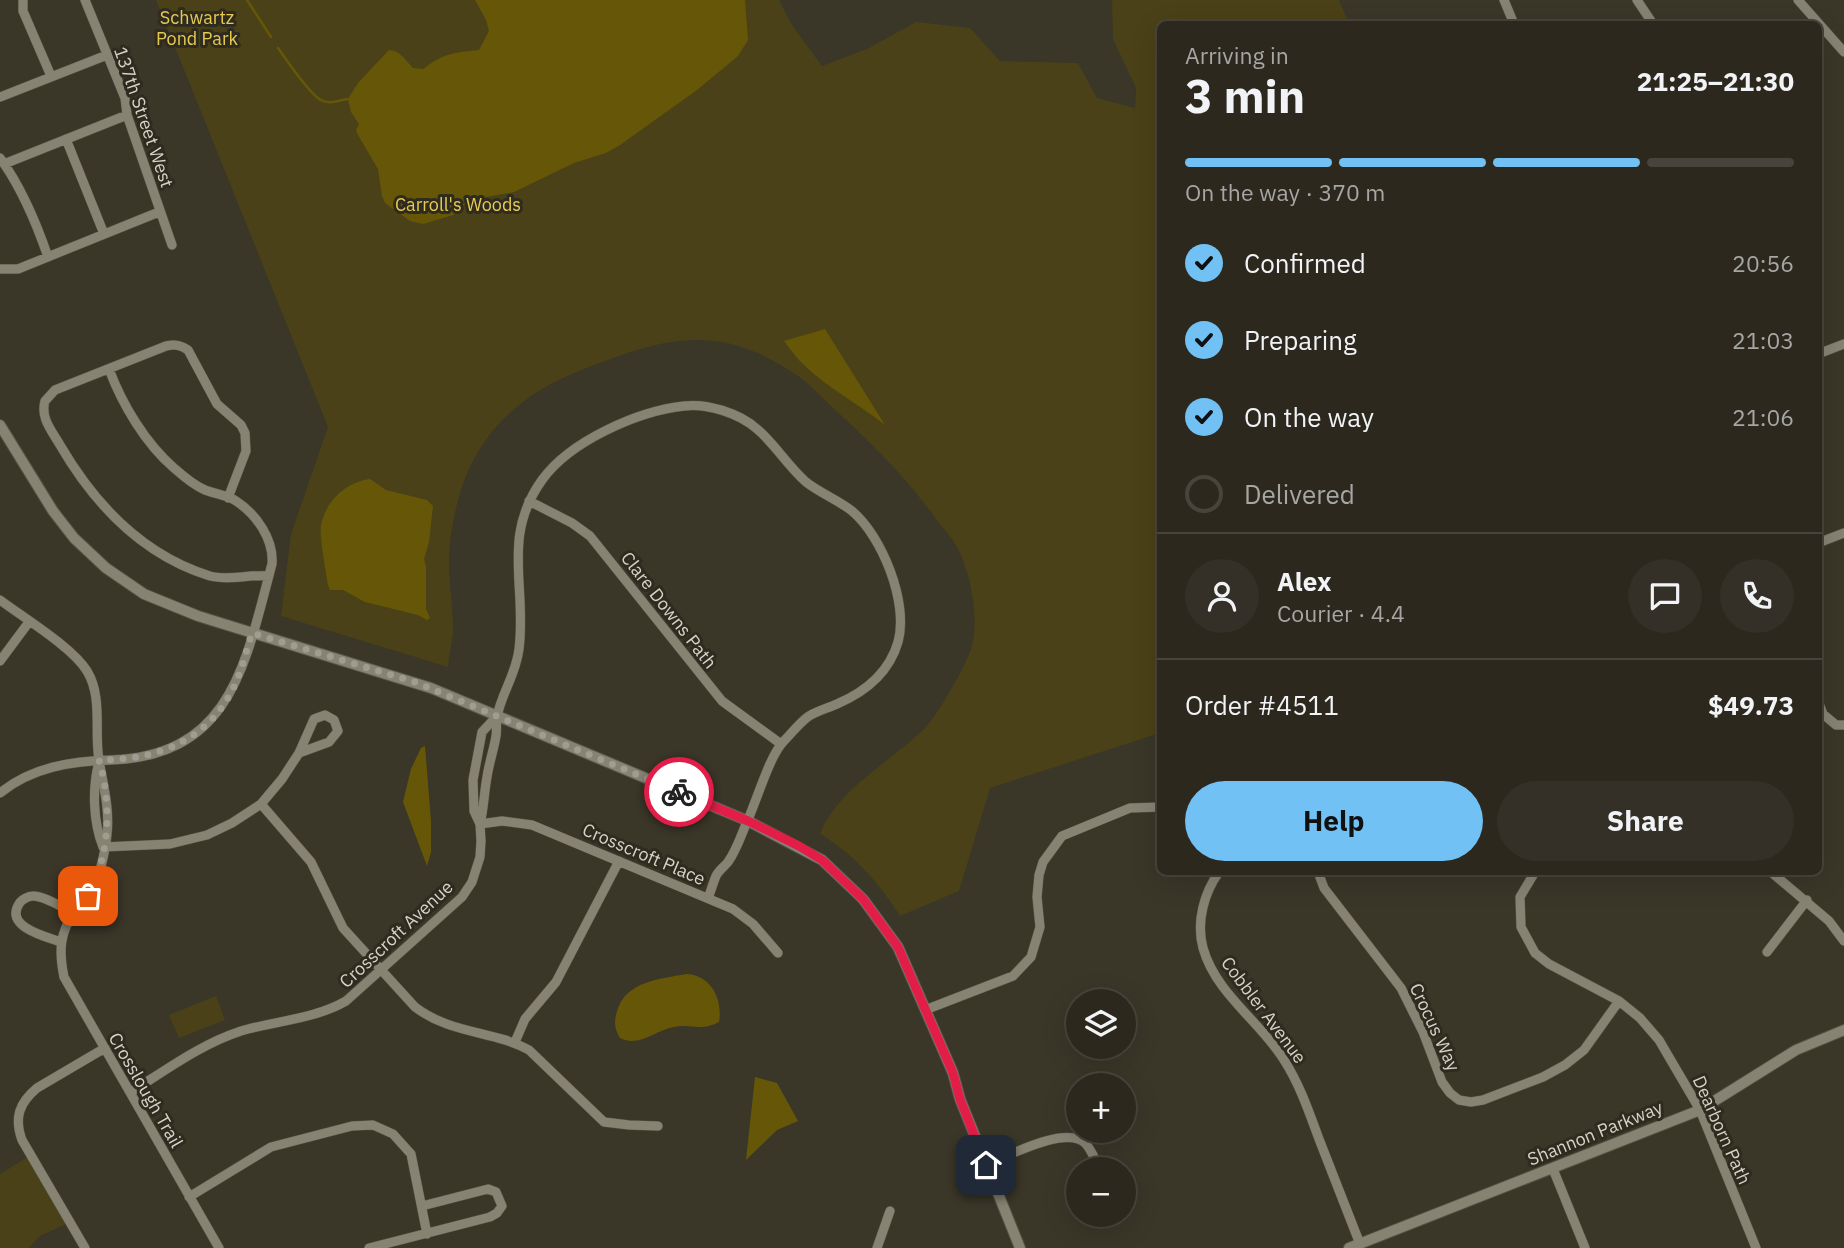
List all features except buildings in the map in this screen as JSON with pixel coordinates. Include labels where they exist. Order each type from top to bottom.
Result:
[{"type":"street","points":[[23,0],[23,12],[51,76]]},
{"type":"street","name":"137th Street West","points":[[85,0],[125,98],[127,115],[172,245]]},
{"type":"street","points":[[1504,0],[1513,21]]},
{"type":"street","points":[[1637,0],[1651,21]]},
{"type":"street","points":[[1798,0],[1817,21]]},
{"type":"street","points":[[1822,27],[1844,52]]},
{"type":"street","points":[[0,97],[107,55]]},
{"type":"street","points":[[48,257],[31,212],[2,161],[127,115]]},
{"type":"street","points":[[66,139],[104,234]]},
{"type":"street","points":[[0,269],[18,269],[159,212]]},
{"type":"street","points":[[1822,350],[1844,344]]},
{"type":"street","points":[[228,498],[246,451],[245,433],[241,425],[218,404],[188,350],[182,346],[166,346],[55,390],[44,401],[44,416],[86,486],[132,535],[169,559],[211,576],[269,576]]},
{"type":"street","points":[[0,793],[23,778],[41,771],[87,760],[146,757],[177,745],[197,733],[214,717],[228,698],[238,677],[269,576],[273,555],[269,538],[263,528],[246,510],[228,498],[195,484],[166,460],[149,441],[121,397],[109,369]]},
{"type":"street","points":[[497,716],[514,675],[519,651],[521,614],[517,554],[521,522],[529,501],[555,465],[576,448],[631,420],[687,405],[717,409],[734,415],[757,429],[799,476],[866,524],[884,556],[897,596],[901,624],[898,643],[887,667],[871,685],[855,696],[809,716],[781,744],[748,821],[729,861],[716,876],[708,898]]},
{"type":"street","points":[[0,425],[53,511],[74,538],[106,568],[144,594],[252,633],[415,682],[748,821],[822,860],[848,883],[871,909],[898,947],[953,1073],[960,1099],[1020,1248]]},
{"type":"street","name":"Clare Downs Path","points":[[529,501],[572,523],[590,536],[722,701],[781,744]]},
{"type":"street","points":[[1822,541],[1844,533]]},
{"type":"street","name":"Crosslough Trail","points":[[0,600],[76,658],[89,676],[95,697],[99,760],[94,779],[97,833],[103,847],[97,878],[88,896],[65,926],[60,960],[64,977],[219,1248]]},
{"type":"street","points":[[0,661],[29,622]]},
{"type":"street","points":[[1822,711],[1836,726],[1844,725]]},
{"type":"street","points":[[103,847],[158,845],[194,839],[232,824],[261,804],[282,779],[299,753],[314,719],[325,715],[334,720],[338,732],[333,740],[299,753]]},
{"type":"street","name":"Crosscroft Avenue","points":[[480,824],[474,811],[473,795],[477,752],[482,732],[497,716]]},
{"type":"street","name":"Crosscroft Avenue","points":[[131,1092],[204,1047],[231,1035],[339,1006],[382,972],[467,890],[477,872],[480,857],[480,824],[496,737],[497,716]]},
{"type":"street","points":[[261,804],[307,855],[343,929],[425,1015],[462,1031],[515,1042],[538,1057],[604,1122],[658,1126]]},
{"type":"street","points":[[925,1010],[1013,976],[1031,957],[1040,927],[1037,897],[1039,875],[1043,862],[1062,836],[1130,808],[1157,807]]},
{"type":"street","name":"Crosscroft Place","points":[[480,824],[502,821],[532,825],[708,898],[745,916],[778,953]]},
{"type":"street","points":[[515,1042],[525,1019],[556,982],[620,861]]},
{"type":"street","name":"Cobbler Avenue","points":[[1217,875],[1207,893],[1201,918],[1202,944],[1206,957],[1219,982],[1272,1042],[1292,1073],[1354,1246]]},
{"type":"street","name":"Crocus Way","points":[[1319,875],[1324,888],[1401,988],[1423,1032],[1442,1082],[1459,1100],[1483,1100],[1543,1077],[1565,1065],[1584,1050],[1619,1001]]},
{"type":"street","name":"Dearborn Path","points":[[1533,875],[1521,897],[1521,927],[1535,953],[1549,964],[1619,1001],[1640,1018],[1659,1040],[1700,1110],[1756,1248]]},
{"type":"street","points":[[1775,875],[1829,920],[1844,941]]},
{"type":"street","points":[[61,942],[27,929],[19,922],[16,914],[18,904],[24,898],[34,896],[74,913]]},
{"type":"street","points":[[1766,952],[1807,900]]},
{"type":"street","name":"Shannon Parkway","points":[[1354,1246],[1700,1110],[1796,1050],[1844,1030]]},
{"type":"street","points":[[85,1248],[22,1140],[18,1115],[27,1096],[104,1048]]},
{"type":"street","points":[[189,1197],[271,1147],[352,1126],[373,1125],[393,1134],[407,1147],[414,1160],[426,1234]]},
{"type":"street","points":[[986,1165],[1051,1139],[1072,1138],[1086,1143],[1094,1157]]},
{"type":"street","points":[[1553,1169],[1585,1248]]},
{"type":"street","points":[[369,1248],[490,1217],[502,1206],[496,1192],[488,1189],[422,1206]]},
{"type":"street","points":[[877,1248],[890,1211]]},
{"type":"green space","name":"Carroll's Woods","points":[[156,0],[779,0],[792,25],[822,66],[869,48],[916,22],[970,28],[1000,61],[1078,63],[1097,98],[1135,108],[1136,88],[1113,39],[1112,0],[1339,0],[1348,21],[1157,21],[1157,734],[990,788],[959,891],[900,916],[865,870],[820,834],[828,818],[851,790],[922,731],[943,703],[972,646],[975,623],[973,596],[963,559],[954,542],[914,490],[875,448],[810,386],[766,357],[736,345],[714,341],[680,341],[632,352],[564,377],[513,410],[475,456],[462,486],[456,509],[449,557],[453,632],[448,667],[281,616],[291,534],[328,427]]},
{"type":"green space","points":[[216,996],[225,1020],[179,1038],[169,1015]]},
{"type":"green space","points":[[31,1155],[70,1222],[40,1236],[29,1248],[0,1248],[0,1174]]},
{"type":"shaded area","points":[[475,0],[745,0],[748,40],[738,56],[697,90],[606,153],[574,163],[514,192],[474,199],[453,215],[423,224],[410,221],[385,203],[378,169],[358,135],[356,130],[359,124],[351,112],[348,99],[358,83],[389,50],[400,54],[413,68],[423,69],[449,55],[479,50],[489,31]]},
{"type":"shaded area","points":[[825,329],[885,425],[814,374],[784,341]]},
{"type":"shaded area","points":[[370,479],[386,490],[427,500],[433,506],[424,559],[426,609],[430,618],[427,620],[418,615],[365,602],[343,590],[330,590],[321,536],[324,516],[333,500],[346,488]]},
{"type":"shaded area","points":[[425,746],[431,821],[431,852],[427,866],[403,802],[411,769],[421,748]]},
{"type":"shaded area","points":[[686,974],[702,979],[713,990],[719,1005],[719,1022],[701,1027],[674,1027],[634,1041],[620,1038],[615,1018],[621,1001],[628,993],[645,983]]},
{"type":"shaded area","points":[[755,1077],[777,1083],[798,1121],[777,1130],[746,1160]]},
{"type":"waterway","points":[[247,0],[271,37]]},
{"type":"waterway","points":[[278,48],[316,97],[328,102],[348,99]]},
{"type":"way so far","points":[[88,896],[97,878],[107,834],[104,778],[99,760],[146,757],[168,750],[197,733],[214,717],[228,698],[238,677],[252,633],[415,682],[679,792]]},
{"type":"route","points":[[679,792],[799,846],[822,860],[863,899],[898,947],[953,1073],[960,1099],[986,1165]]},
{"type":"park label","name":"Schwartz Pond Park","points":[[197,27]]}]
